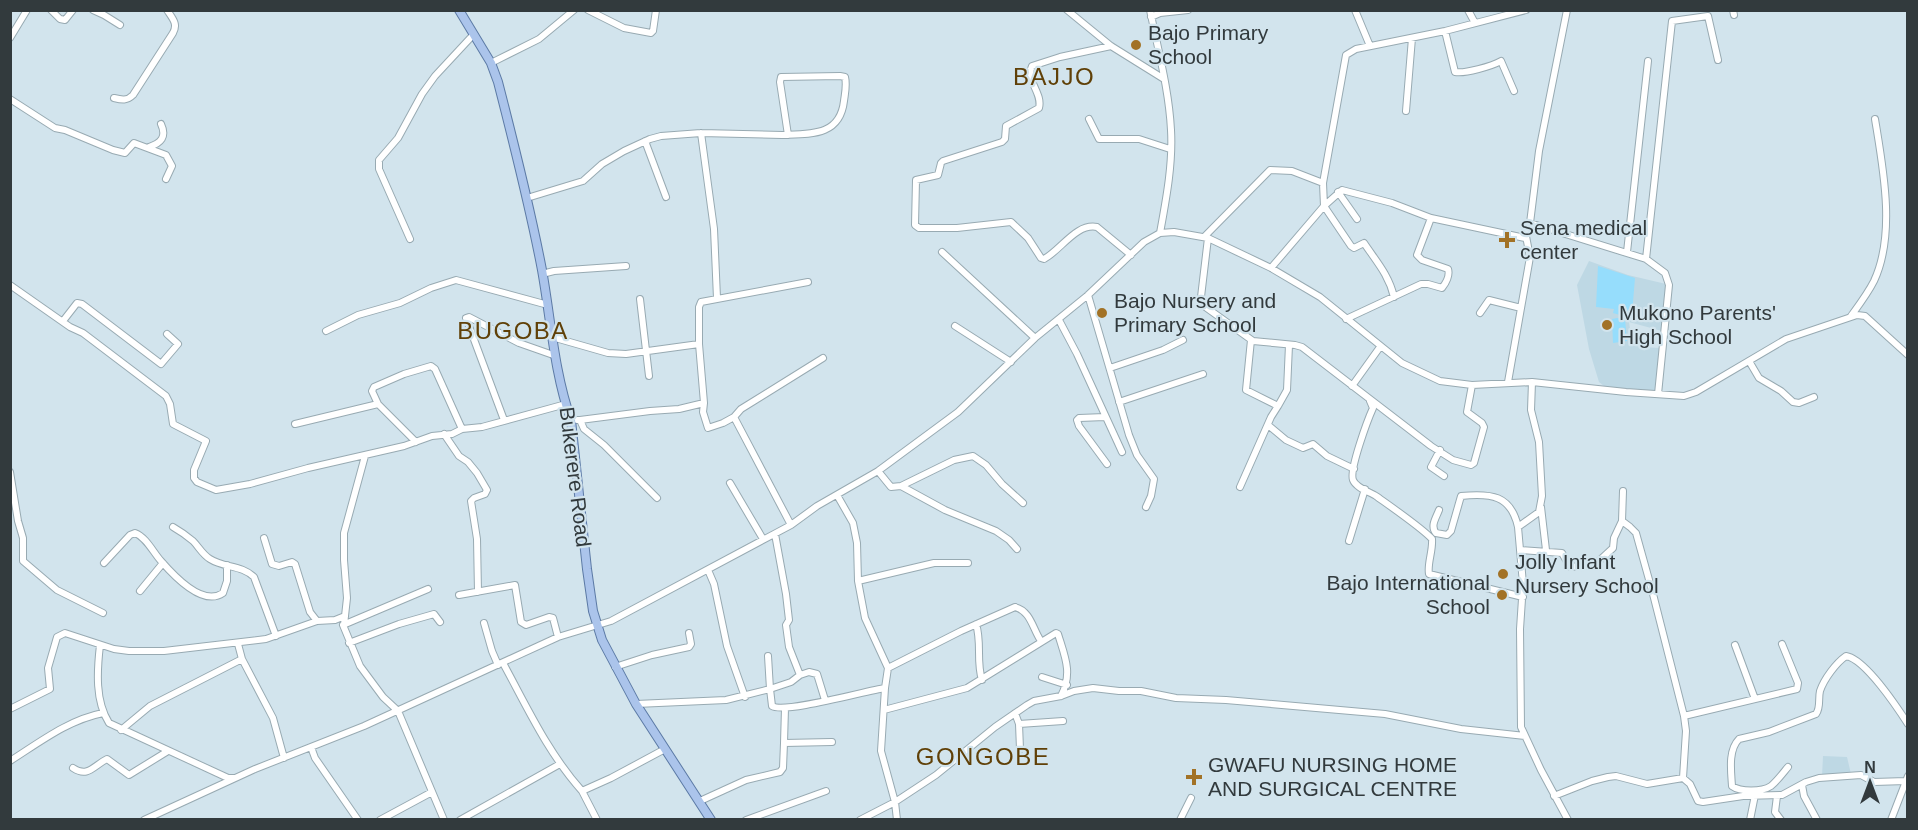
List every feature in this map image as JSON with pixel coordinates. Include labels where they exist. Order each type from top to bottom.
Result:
[{"type":"main road","name":"Bukerere Road","points":[[459,10],[491,63],[498,82],[527,198],[552,337],[571,420],[589,586],[602,640],[636,704],[711,819]]},
{"type":"street","points":[[10,38],[27,10]]},
{"type":"street","points":[[51,10],[60,19],[65,20],[73,10]]},
{"type":"street","points":[[93,10],[120,25]]},
{"type":"street","points":[[114,98],[124,100],[134,95],[172,33],[176,26],[167,10]]},
{"type":"street","points":[[491,63],[539,39],[574,10]]},
{"type":"street","points":[[588,10],[624,28],[651,33],[656,10]]},
{"type":"street","points":[[1067,10],[1112,46],[1164,79]]},
{"type":"street","points":[[1160,233],[1170,149],[1170,115],[1151,14],[1188,10]]},
{"type":"street","points":[[1355,10],[1370,46]]},
{"type":"street","points":[[1468,10],[1475,23]]},
{"type":"street","points":[[1394,297],[1385,272],[1364,243],[1354,248],[1351,246],[1324,206],[1323,183],[1346,55],[1370,46],[1445,31],[1526,10]]},
{"type":"street","points":[[1508,382],[1530,257],[1525,231],[1530,223],[1539,151],[1568,10]]},
{"type":"street","points":[[1646,259],[1671,21],[1708,16],[1718,60]]},
{"type":"street","points":[[1445,31],[1455,72],[1462,73],[1492,66],[1501,61],[1514,91]]},
{"type":"street","points":[[410,239],[379,169],[379,160],[401,133],[435,75],[474,33]]},
{"type":"street","points":[[1406,111],[1412,38]]},
{"type":"street","points":[[1112,46],[1060,57],[1032,66],[1030,74],[1038,93],[1039,108],[1006,126],[1005,139],[1002,142],[943,161],[938,175],[916,180],[915,225],[919,228],[957,228],[1011,222],[1028,238],[1043,259],[1074,234],[1093,226],[1131,255]]},
{"type":"street","points":[[1627,252],[1648,61]]},
{"type":"street","points":[[527,198],[583,181],[607,161],[645,141],[676,134],[788,135],[822,132],[836,123],[843,109],[845,77],[840,75],[781,77],[788,135]]},
{"type":"street","points":[[10,99],[55,128],[79,135],[113,150],[125,153],[134,143],[169,158],[172,166],[166,179]]},
{"type":"street","points":[[1089,119],[1099,139],[1139,139],[1170,149]]},
{"type":"street","points":[[1850,317],[1874,281],[1881,260],[1885,236],[1885,187],[1875,119]]},
{"type":"street","points":[[148,148],[161,141],[164,136],[161,124]]},
{"type":"street","points":[[701,133],[714,229],[717,298]]},
{"type":"street","points":[[645,141],[666,197]]},
{"type":"street","points":[[1323,183],[1293,171],[1270,170],[1206,238],[1202,303],[1251,340],[1298,345],[1402,425],[1461,463],[1471,465],[1474,463],[1484,427],[1467,412],[1472,386]]},
{"type":"street","points":[[1271,268],[1324,206],[1342,189],[1392,202],[1431,218],[1526,238]]},
{"type":"street","points":[[1338,192],[1357,219]]},
{"type":"street","points":[[1346,319],[1421,284],[1443,288],[1449,273],[1448,269],[1422,260],[1418,255],[1431,218]]},
{"type":"street","points":[[1530,223],[1646,259],[1665,273],[1669,285],[1658,394]]},
{"type":"street","points":[[144,819],[398,711],[558,637],[611,621],[791,525],[818,506],[878,471],[958,412],[1035,338],[1088,295],[1152,236],[1160,233],[1174,232],[1206,238],[1271,268],[1311,290],[1402,363],[1429,377],[1454,384],[1472,386],[1532,382],[1690,395],[1786,339],[1857,315],[1865,316],[1908,354]]},
{"type":"street","points":[[942,252],[1035,338]]},
{"type":"street","points":[[542,274],[554,271],[626,266]]},
{"type":"street","points":[[326,331],[358,315],[400,303],[431,288],[456,280],[548,305]]},
{"type":"street","points":[[808,282],[717,298],[703,301],[699,305],[703,412],[708,428],[734,417],[741,409],[823,358]]},
{"type":"street","points":[[10,285],[70,327],[83,333],[166,396],[170,404],[173,424],[206,441],[194,470],[194,478],[211,489],[224,490],[250,484],[566,404]]},
{"type":"street","points":[[1088,295],[1133,448],[1154,479],[1146,507]]},
{"type":"street","points":[[640,299],[649,376]]},
{"type":"street","points":[[1480,313],[1486,300],[1521,308]]},
{"type":"street","points":[[63,321],[77,303],[82,304],[161,364],[178,344],[167,334]]},
{"type":"street","points":[[504,420],[466,318],[469,317],[483,323],[519,343],[556,356]]},
{"type":"street","points":[[1059,320],[1122,452]]},
{"type":"street","points":[[955,326],[1011,362]]},
{"type":"street","points":[[552,337],[608,353],[626,354],[699,344]]},
{"type":"street","points":[[1110,369],[1163,350],[1183,340]]},
{"type":"street","points":[[1251,340],[1246,390],[1278,406]]},
{"type":"street","points":[[1240,488],[1287,390],[1289,345]]},
{"type":"street","points":[[1352,386],[1380,347]]},
{"type":"street","points":[[1749,361],[1759,378],[1781,391],[1793,402],[1798,403],[1814,397]]},
{"type":"street","points":[[416,442],[378,404],[372,391],[374,387],[425,366],[435,369],[462,429]]},
{"type":"street","points":[[1119,402],[1203,374]]},
{"type":"street","points":[[1532,382],[1531,410],[1539,442],[1541,507],[1546,550]]},
{"type":"street","points":[[1370,400],[1373,408],[1364,428],[1354,469],[1354,481],[1432,539],[1428,573],[1523,597]]},
{"type":"street","points":[[571,420],[679,409],[704,403]]},
{"type":"street","points":[[295,424],[378,404]]},
{"type":"street","points":[[734,417],[791,525]]},
{"type":"street","points":[[1105,417],[1077,420],[1107,465]]},
{"type":"street","points":[[580,420],[584,429],[604,445],[657,498]]},
{"type":"street","points":[[1268,426],[1286,440],[1303,448],[1313,444],[1327,456],[1354,469]]},
{"type":"street","points":[[444,434],[459,456],[468,462],[477,473],[487,490],[485,494],[471,501],[477,539],[478,592]]},
{"type":"street","points":[[1440,450],[1431,467],[1443,476]]},
{"type":"street","points":[[342,625],[347,598],[344,533],[365,456]]},
{"type":"street","points":[[878,471],[889,486],[902,486],[954,460],[973,456],[986,465],[1023,503]]},
{"type":"street","points":[[10,472],[23,538],[23,561],[57,590],[103,613]]},
{"type":"street","points":[[730,483],[763,539]]},
{"type":"street","points":[[902,486],[945,510],[996,531],[1017,549]]},
{"type":"street","points":[[1349,541],[1365,489]]},
{"type":"street","points":[[1520,550],[1546,550],[1562,553],[1570,567],[1590,565],[1600,560],[1613,548],[1616,533],[1622,521],[1623,491]]},
{"type":"street","points":[[837,495],[853,524],[857,543],[858,581],[865,618],[888,668],[881,751],[895,802],[897,819]]},
{"type":"street","points":[[1439,510],[1434,531],[1448,535],[1461,496],[1498,498],[1512,509],[1518,527],[1523,597],[1520,629],[1520,721],[1554,796],[1568,819]]},
{"type":"street","points":[[1518,527],[1523,521],[1537,514],[1541,507]]},
{"type":"street","points":[[1622,521],[1634,530],[1641,549],[1684,716],[1686,731],[1683,778]]},
{"type":"street","points":[[173,527],[192,540],[200,552],[209,558],[249,572],[254,577],[276,636]]},
{"type":"street","points":[[104,563],[130,535],[135,533],[141,536],[163,563],[190,588],[199,595],[212,598],[223,593],[226,588],[227,565]]},
{"type":"street","points":[[775,534],[786,594],[789,620],[786,626],[789,647],[800,675]]},
{"type":"street","points":[[264,538],[272,564],[279,566],[292,562],[295,564],[310,612],[318,621]]},
{"type":"street","points":[[140,591],[163,563]]},
{"type":"street","points":[[858,581],[934,563],[968,563]]},
{"type":"street","points":[[708,570],[714,584],[727,646],[744,697]]},
{"type":"street","points":[[459,595],[515,585],[521,622],[526,625],[549,617],[553,618],[558,637]]},
{"type":"street","points":[[342,625],[428,589]]},
{"type":"street","points":[[888,668],[976,624],[1018,607],[1035,625],[1035,633],[1041,641]]},
{"type":"street","points":[[349,643],[399,624],[434,614],[440,622]]},
{"type":"street","points":[[10,709],[50,689],[48,668],[57,637],[65,633],[100,645],[129,651],[150,652],[238,644],[276,636],[318,621],[335,620],[345,616]]},
{"type":"street","points":[[335,620],[342,625],[360,666],[383,697],[398,711],[444,819]]},
{"type":"street","points":[[484,622],[492,651],[560,764],[582,791],[597,819]]},
{"type":"street","points":[[976,624],[979,642],[978,663],[982,680]]},
{"type":"street","points":[[615,667],[652,655],[689,647],[691,644],[689,633]]},
{"type":"street","points":[[884,710],[968,688],[1055,633],[1058,634],[1068,675],[1067,685],[1061,696]]},
{"type":"street","points":[[238,644],[242,659],[273,718],[284,758]]},
{"type":"street","points":[[1684,716],[1797,689],[1798,683],[1782,644]]},
{"type":"street","points":[[100,645],[99,687],[103,713],[109,723],[228,778],[236,778]]},
{"type":"street","points":[[1735,645],[1755,699]]},
{"type":"street","points":[[768,656],[772,706],[777,709],[885,688]]},
{"type":"street","points":[[1788,767],[1772,785],[1764,789],[1745,790],[1732,786],[1732,754],[1736,742],[1816,714],[1819,710],[1821,689],[1845,656],[1853,657],[1878,683],[1908,724]]},
{"type":"street","points":[[121,730],[150,706],[242,659]]},
{"type":"street","points":[[636,704],[726,700],[744,697],[791,682],[809,672],[817,674],[825,700]]},
{"type":"street","points":[[1041,677],[1067,685]]},
{"type":"street","points":[[860,819],[895,802],[936,775],[1015,713],[1034,701],[1093,688],[1141,691],[1176,698],[1226,700],[1385,714],[1461,729],[1525,736]]},
{"type":"street","points":[[700,801],[746,780],[780,772],[783,768],[785,708]]},
{"type":"street","points":[[10,760],[68,724],[103,713]]},
{"type":"street","points":[[1015,713],[1019,724],[1020,749]]},
{"type":"street","points":[[1019,724],[1063,721]]},
{"type":"street","points":[[784,742],[832,742]]},
{"type":"street","points":[[311,747],[315,758],[358,819]]},
{"type":"street","points":[[582,791],[665,749]]},
{"type":"street","points":[[73,768],[85,772],[107,759],[129,775],[168,751]]},
{"type":"street","points":[[460,819],[560,764]]},
{"type":"street","points":[[1554,796],[1592,780],[1616,776],[1647,784],[1683,778],[1690,783],[1698,801],[1703,802],[1755,795],[1777,796],[1819,778],[1861,775],[1874,782],[1907,779],[1891,819]]},
{"type":"street","points":[[1802,785],[1804,796],[1817,819]]},
{"type":"street","points":[[746,819],[826,791]]},
{"type":"street","points":[[380,819],[432,792]]},
{"type":"street","points":[[1750,819],[1755,795]]},
{"type":"street","points":[[1777,796],[1775,812],[1781,819]]},
{"type":"street","points":[[1180,819],[1191,798]]},
{"type":"shaded area","name":"Mukono Parents' High School","points":[[1589,261],[1628,275],[1666,284],[1662,331],[1629,322],[1630,329],[1637,328],[1640,347],[1660,348],[1655,392],[1604,386],[1599,382],[1589,349],[1577,285]]},
{"type":"shaded area","points":[[1598,266],[1635,278],[1630,318],[1613,313],[1614,309],[1596,307]]},
{"type":"shaded area","points":[[1612,319],[1625,319],[1627,341],[1613,343]]},
{"type":"shaded area","points":[[1823,756],[1847,757],[1851,774],[1822,777]]},
{"type":"place","name":"Bajo Primary School","points":[[1136,45]]},
{"type":"place","name":"Sena medical center","points":[[1507,240]]},
{"type":"place","name":"Bajo Nursery and Primary School","points":[[1102,313]]},
{"type":"place","name":"Mukono Parents' High School","points":[[1607,325]]},
{"type":"place","name":"Jolly Infant Nursery School","points":[[1503,574]]},
{"type":"place","name":"Bajo International School","points":[[1502,595]]},
{"type":"place","name":"GWAFU NURSING HOME AND SURGICAL CENTRE","points":[[1194,777]]},
{"type":"district","name":"BAJJO","points":[[1054,77]]},
{"type":"district","name":"BUGOBA","points":[[513,331]]},
{"type":"district","name":"GONGOBE","points":[[983,757]]}]
